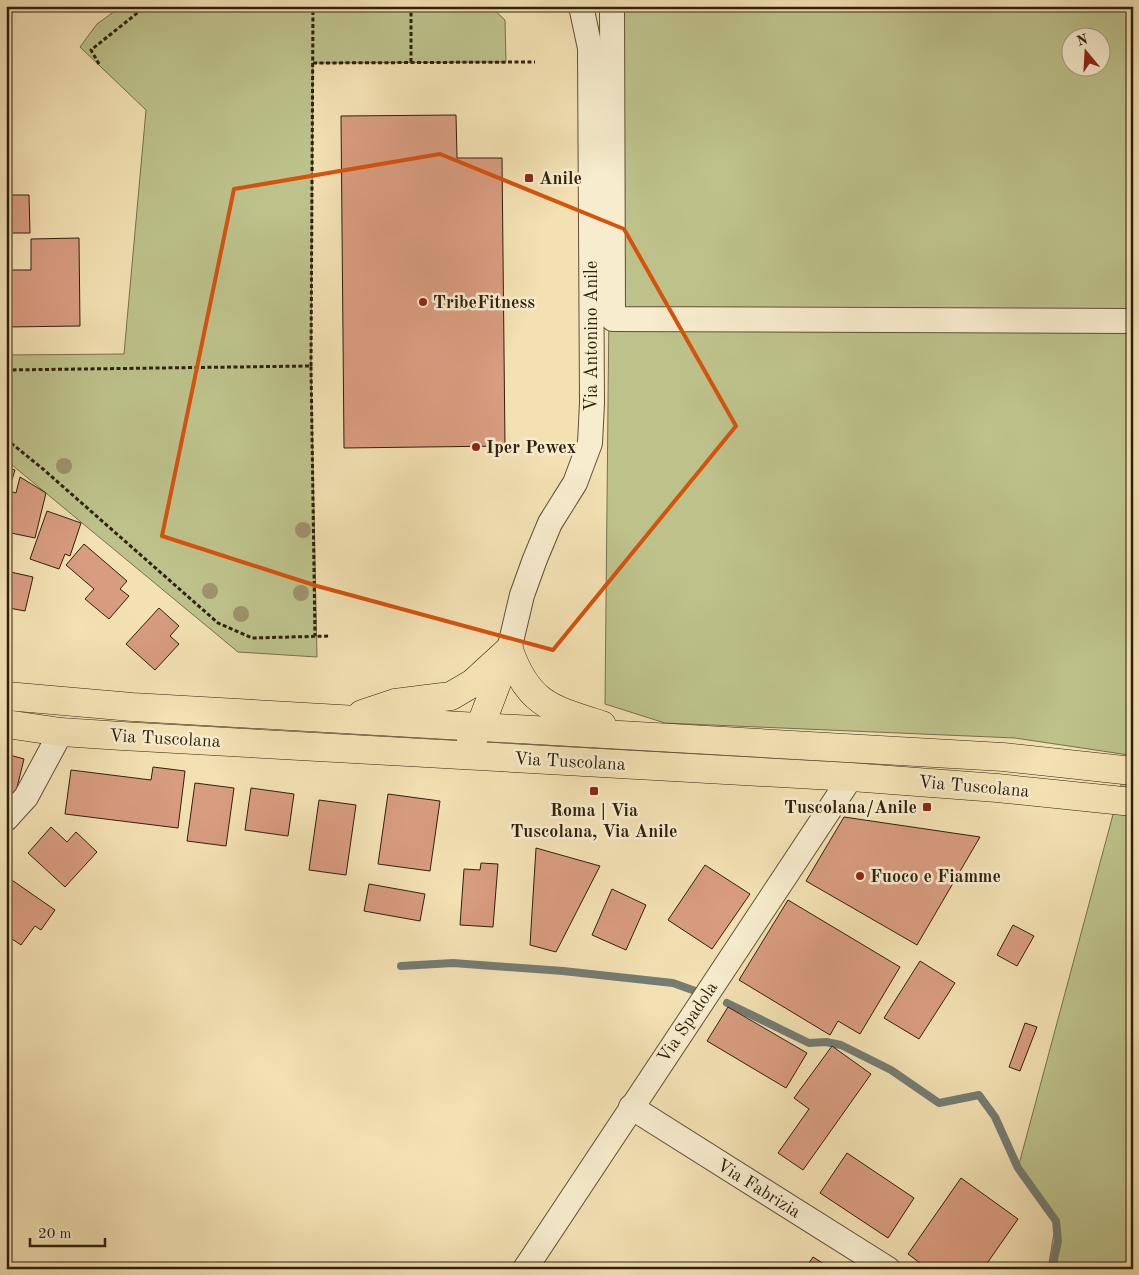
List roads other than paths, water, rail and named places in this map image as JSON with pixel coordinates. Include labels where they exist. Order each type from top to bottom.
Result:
[{"type":"main road","points":[[348,719],[390,704],[451,696],[473,683],[509,650]]},
{"type":"main road","points":[[462,755],[480,727],[509,650]]},
{"type":"main road","points":[[509,650],[518,674],[531,692],[542,701],[574,716],[644,737]]},
{"type":"main road","name":"Via Tuscolana","points":[[6,696],[132,707],[1003,757],[1133,771]]},
{"type":"main road","name":"Via Tuscolana","points":[[6,724],[61,732],[851,777],[1026,790],[1133,802]]},
{"type":"street","name":"Via Antonino Anile","points":[[509,650],[519,603],[535,559],[550,523],[575,483],[590,443],[592,394],[590,48],[581,6]]},
{"type":"street","points":[[612,6],[613,319],[1133,321]]},
{"type":"street","points":[[6,819],[26,797],[61,732]]},
{"type":"street","name":"Via Spadola","points":[[525,1269],[851,777]]},
{"type":"street","name":"Via Fabrizia","points":[[631,1108],[888,1269]]},
{"type":"waterway","points":[[401,966],[453,963],[563,971],[673,983],[698,992]]},
{"type":"waterway","points":[[727,1003],[809,1043],[826,1042],[841,1045],[891,1070],[939,1103],[979,1095],[995,1117],[1018,1168],[1056,1221],[1058,1241],[1052,1269]]},
{"type":"place","name":"Anile","points":[[529,178]]},
{"type":"place","name":"TribeFitness","points":[[423,302]]},
{"type":"place","name":"Iper Pewex","points":[[476,447]]},
{"type":"place","name":"Roma | Via Tuscolana, Via Anile","points":[[594,791]]},
{"type":"place","name":"Tuscolana/Anile","points":[[927,807]]},
{"type":"place","name":"Fuoco e Fiamme","points":[[860,876]]}]
